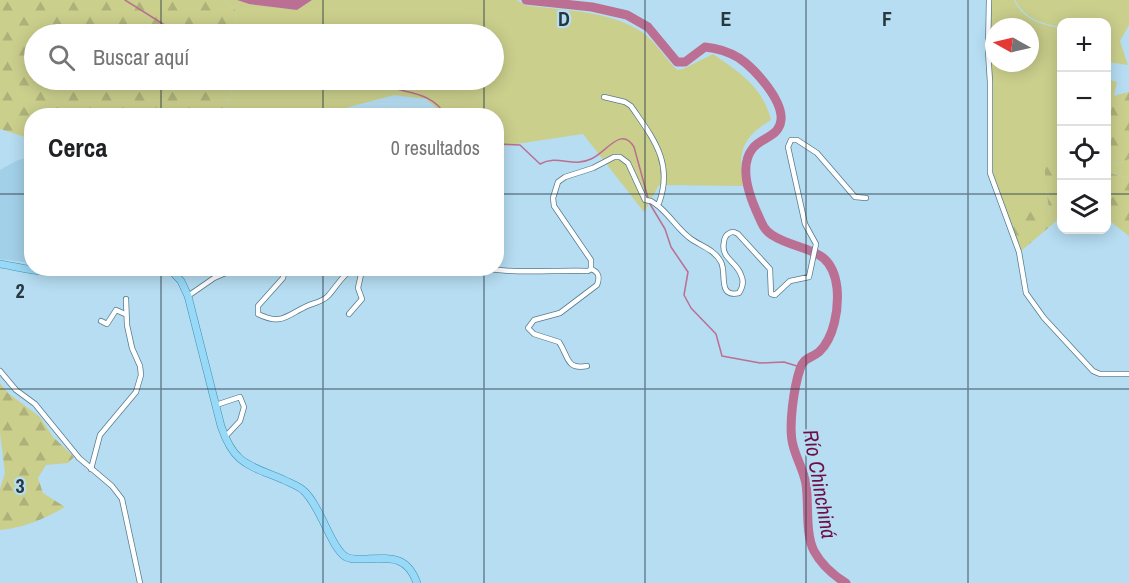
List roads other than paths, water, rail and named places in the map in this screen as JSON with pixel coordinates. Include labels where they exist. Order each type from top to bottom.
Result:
[{"type":"main road","points":[[0,264],[24,268]]},
{"type":"main road","points":[[176,276],[188,296],[225,437],[236,455],[248,465],[303,490],[318,510],[344,556],[354,559],[397,560],[409,567],[417,583]]},
{"type":"street","points":[[989,0],[990,173],[1019,252],[1026,293],[1044,318],[1093,370],[1100,374],[1129,374]]},
{"type":"street","points":[[604,97],[626,102],[631,106],[658,147],[663,177],[661,197],[657,205]]},
{"type":"street","points":[[591,269],[591,260],[554,206],[553,198],[558,182],[565,177],[593,168],[608,159],[620,157],[628,163],[645,200],[657,205],[691,240],[717,256],[723,267],[723,286],[730,293],[739,293],[743,282],[739,270],[723,249],[725,237],[733,232],[742,237],[770,269],[771,294],[778,293],[790,281],[809,277],[816,244],[805,224],[788,147],[791,140],[797,140],[817,153],[855,197],[866,198]]},
{"type":"street","points":[[504,270],[537,272],[588,271],[591,269],[596,271],[597,285],[560,313],[534,320],[528,328],[534,334],[559,342],[573,366],[577,368],[587,366]]},
{"type":"street","points":[[188,296],[219,276]]},
{"type":"street","points":[[283,276],[258,306],[258,314],[281,320],[291,316],[323,300],[344,276]]},
{"type":"street","points":[[349,315],[362,299],[358,288],[361,276]]},
{"type":"street","points":[[91,469],[100,435],[136,392],[141,375],[140,366],[132,348],[125,314],[126,299]]},
{"type":"street","points":[[101,321],[107,324],[116,310],[125,314]]},
{"type":"street","points":[[0,371],[16,390],[35,404],[79,458],[112,486],[122,499],[140,583]]},
{"type":"street","points":[[216,405],[240,397],[244,406],[240,421],[225,437]]},
{"type":"waterway","points":[[125,0],[163,24]]},
{"type":"waterway","name":"Río Chinchiná","points":[[526,0],[592,7],[627,15],[648,27],[677,62],[685,62],[705,47],[727,52],[739,58],[753,70],[778,103],[780,126],[753,148],[746,164],[747,182],[749,192],[767,231],[783,241],[822,257],[834,274],[837,296],[832,331],[819,352],[805,360],[800,369],[794,396],[791,428],[793,445],[806,484],[811,544],[824,565],[846,583]]},
{"type":"waterway","points":[[400,90],[423,96],[440,108]]},
{"type":"waterway","points":[[504,144],[520,145],[540,164],[553,160],[578,162],[591,159],[613,142],[624,139],[634,147],[648,198]]},
{"type":"waterway","points":[[650,204],[665,229],[671,247],[688,272],[684,295],[691,308],[716,334],[722,356],[760,363],[784,362],[800,367]]}]
